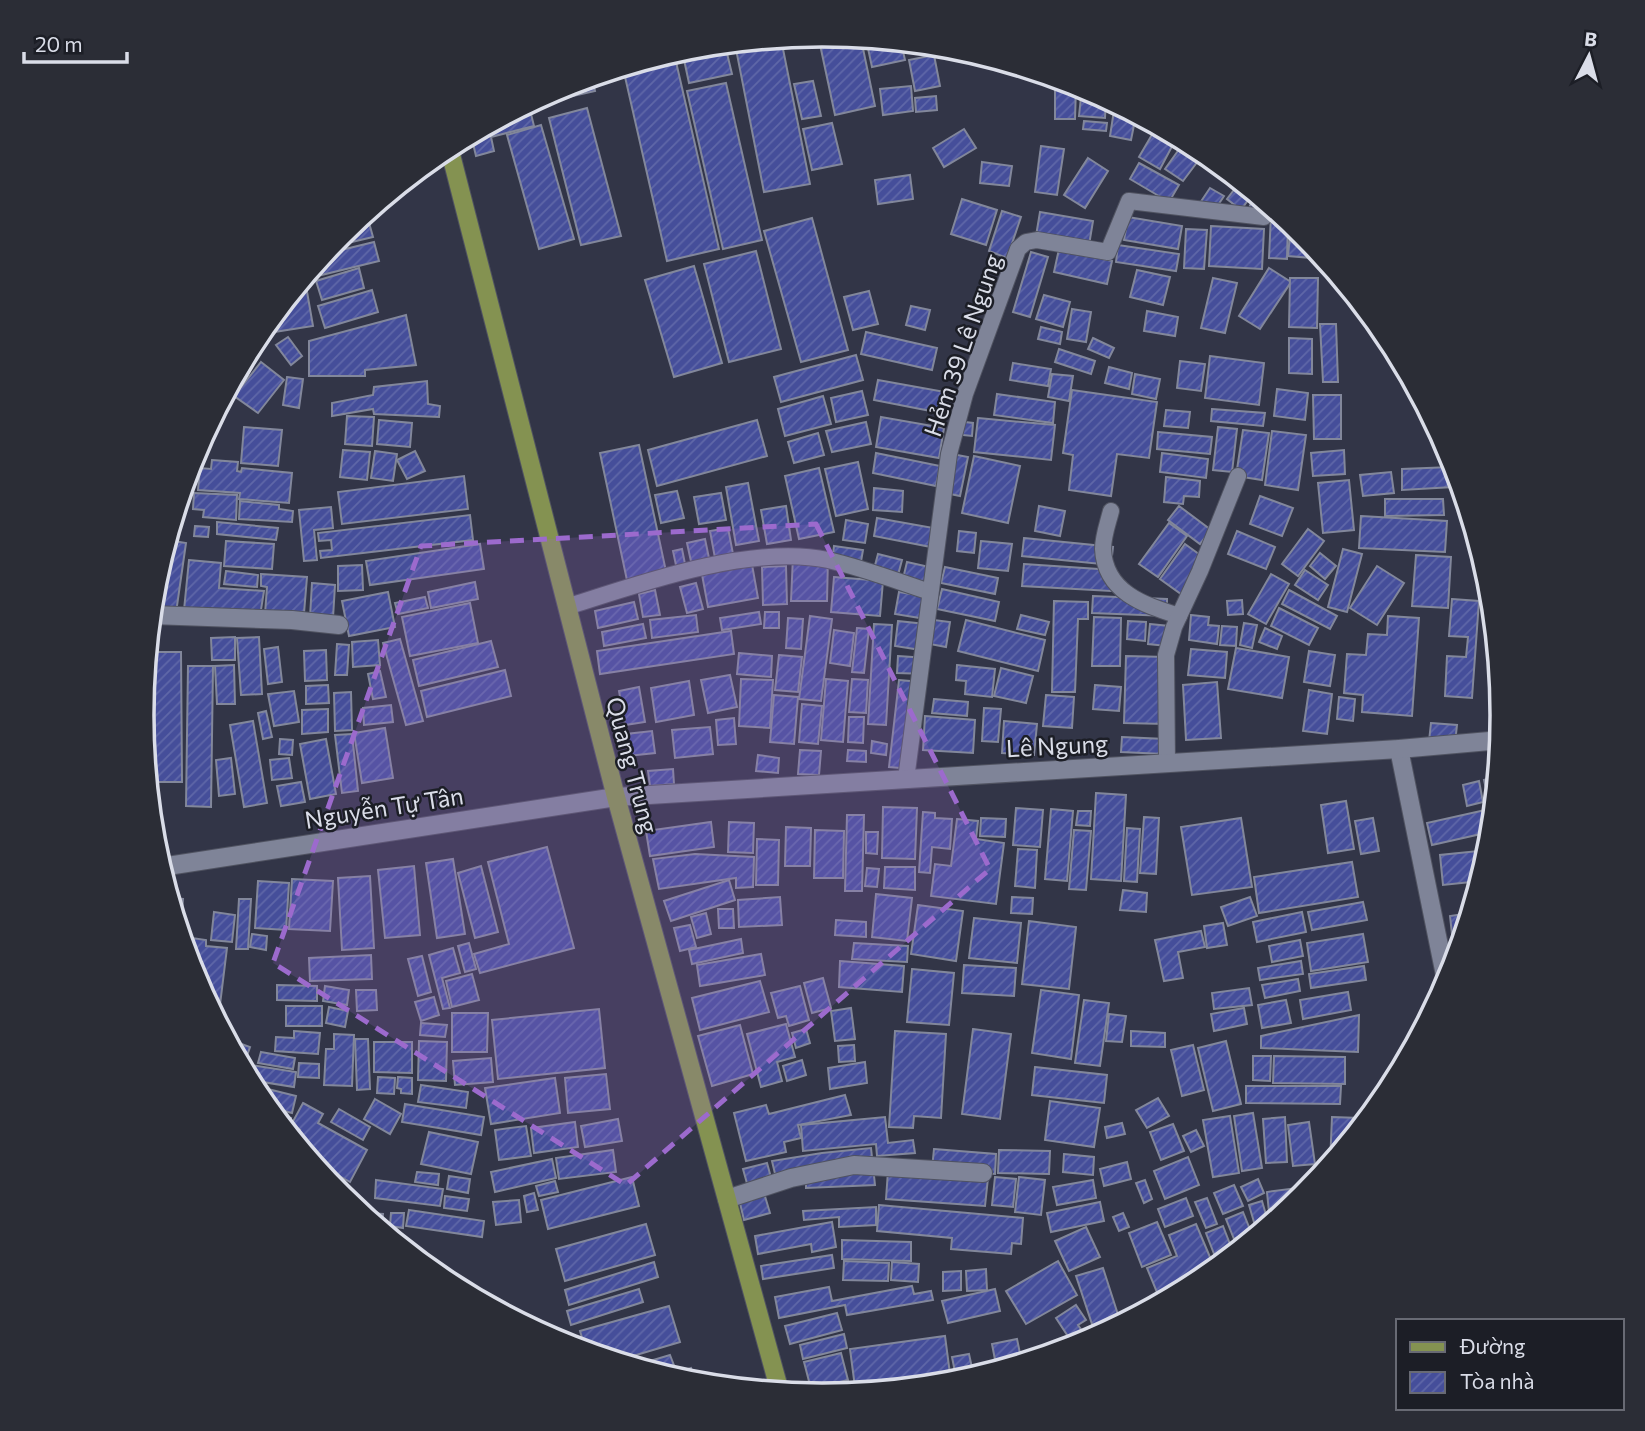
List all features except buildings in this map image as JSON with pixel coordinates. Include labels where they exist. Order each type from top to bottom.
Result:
[{"type":"main road","name":"Quang Trung","points":[[452,159],[615,797],[777,1382]]},
{"type":"street","points":[[162,615],[292,620],[339,625]]},
{"type":"street","name":"Lê Ngung","points":[[615,797],[1399,749],[1490,741]]},
{"type":"street","points":[[1399,749],[1443,964]]},
{"type":"street","name":"Nguyễn Tự Tân","points":[[172,865],[615,797]]},
{"type":"street","points":[[727,1199],[791,1178],[854,1165],[983,1173]]},
{"type":"lane","name":"Hẻm 39 Lê Ngung","points":[[906,779],[949,454],[965,394],[1018,249],[1026,242],[1038,240],[1108,252],[1129,201],[1264,216]]},
{"type":"lane","points":[[1167,763],[1166,655],[1169,639],[1238,476]]},
{"type":"lane","points":[[1111,511],[1103,549],[1112,578],[1139,603],[1180,616]]},
{"type":"lane","points":[[568,607],[695,570],[753,559],[795,556],[827,560],[930,592]]},
{"type":"highlighted area","points":[[816,524],[990,869],[626,1185],[273,963],[421,546]]}]
